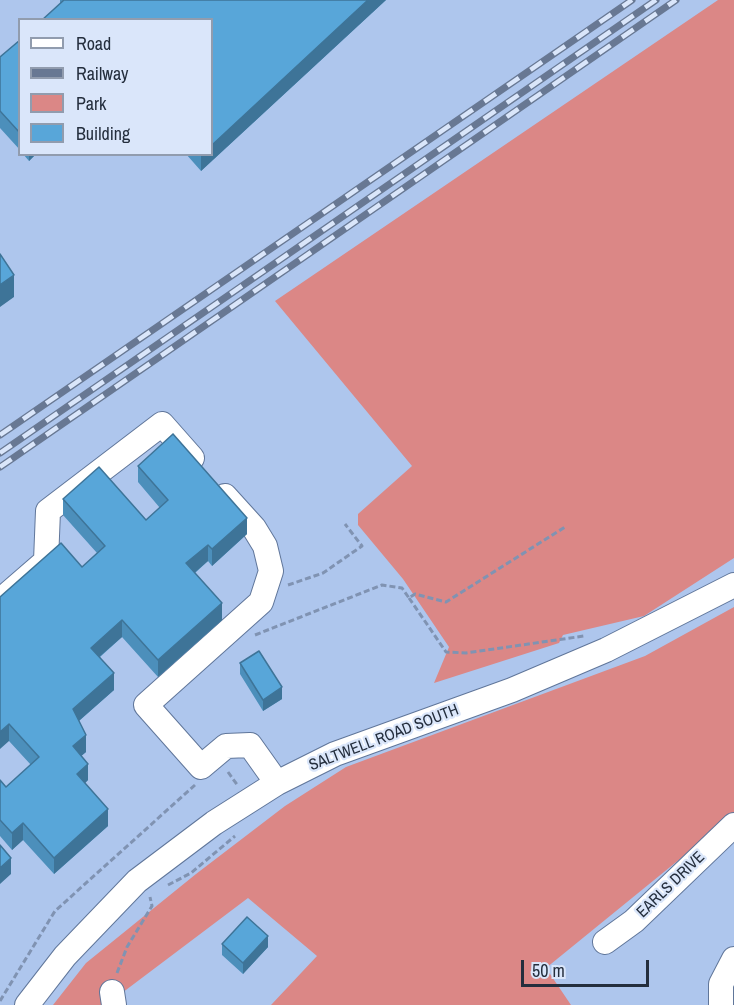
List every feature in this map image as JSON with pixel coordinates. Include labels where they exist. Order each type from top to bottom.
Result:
[{"type":"street","points":[[0,601],[46,561],[48,511],[162,424],[254,528],[265,546],[272,571],[261,602],[146,705],[201,767],[226,747],[250,745],[277,783]]},
{"type":"street","name":"SALTWELL ROAD SOUTH","points":[[27,1005],[65,956],[137,881],[214,822],[277,783],[335,754],[512,690],[606,650],[734,585]]},
{"type":"street","name":"EARLS DRIVE","points":[[605,942],[634,921],[656,897],[734,825]]},
{"type":"street","points":[[721,1005],[721,984],[734,959]]},
{"type":"path","points":[[266,589],[302,581],[323,573],[362,546],[345,524]]},
{"type":"path","points":[[409,598],[415,594],[446,602],[565,527]]},
{"type":"path","points":[[254,636],[382,585],[402,588],[446,652],[466,653],[585,636],[606,650]]},
{"type":"path","points":[[0,1001],[55,911],[202,779]]},
{"type":"path","points":[[165,886],[191,873],[238,833]]},
{"type":"path","points":[[113,999],[119,963],[152,906],[149,895],[157,891]]},
{"type":"green space","points":[[718,0],[734,0],[734,558],[644,616],[563,635],[559,643],[434,683],[449,647],[403,579],[358,525],[358,514],[412,466],[275,301]]},
{"type":"green space","points":[[734,607],[734,815],[546,968],[571,1005],[271,1005],[317,956],[248,898],[106,1005],[53,1005],[86,963],[285,806],[346,767],[645,656]]},
{"type":"building","points":[[64,0],[368,0],[213,144],[213,18],[44,18]]},
{"type":"building","points":[[18,42],[18,131],[0,111],[0,57]]},
{"type":"building","points":[[0,254],[14,275],[0,285]]},
{"type":"building","points":[[173,434],[247,518],[212,549],[208,545],[186,563],[222,603],[158,660],[122,620],[91,648],[114,673],[73,709],[86,735],[73,746],[88,764],[77,774],[108,809],[54,858],[23,823],[12,833],[0,820],[0,780],[6,787],[39,757],[9,724],[0,732],[0,597],[61,543],[82,567],[105,546],[63,499],[99,467],[146,520],[168,500],[138,466]]},
{"type":"building","points":[[259,651],[282,687],[263,700],[240,663]]},
{"type":"building","points":[[0,845],[11,858],[0,868]]},
{"type":"building","points":[[247,917],[268,936],[243,963],[222,944]]},
{"type":"railway","points":[[0,435],[632,0]]},
{"type":"railway","points":[[0,453],[656,0]]},
{"type":"railway","points":[[0,467],[676,0]]}]
